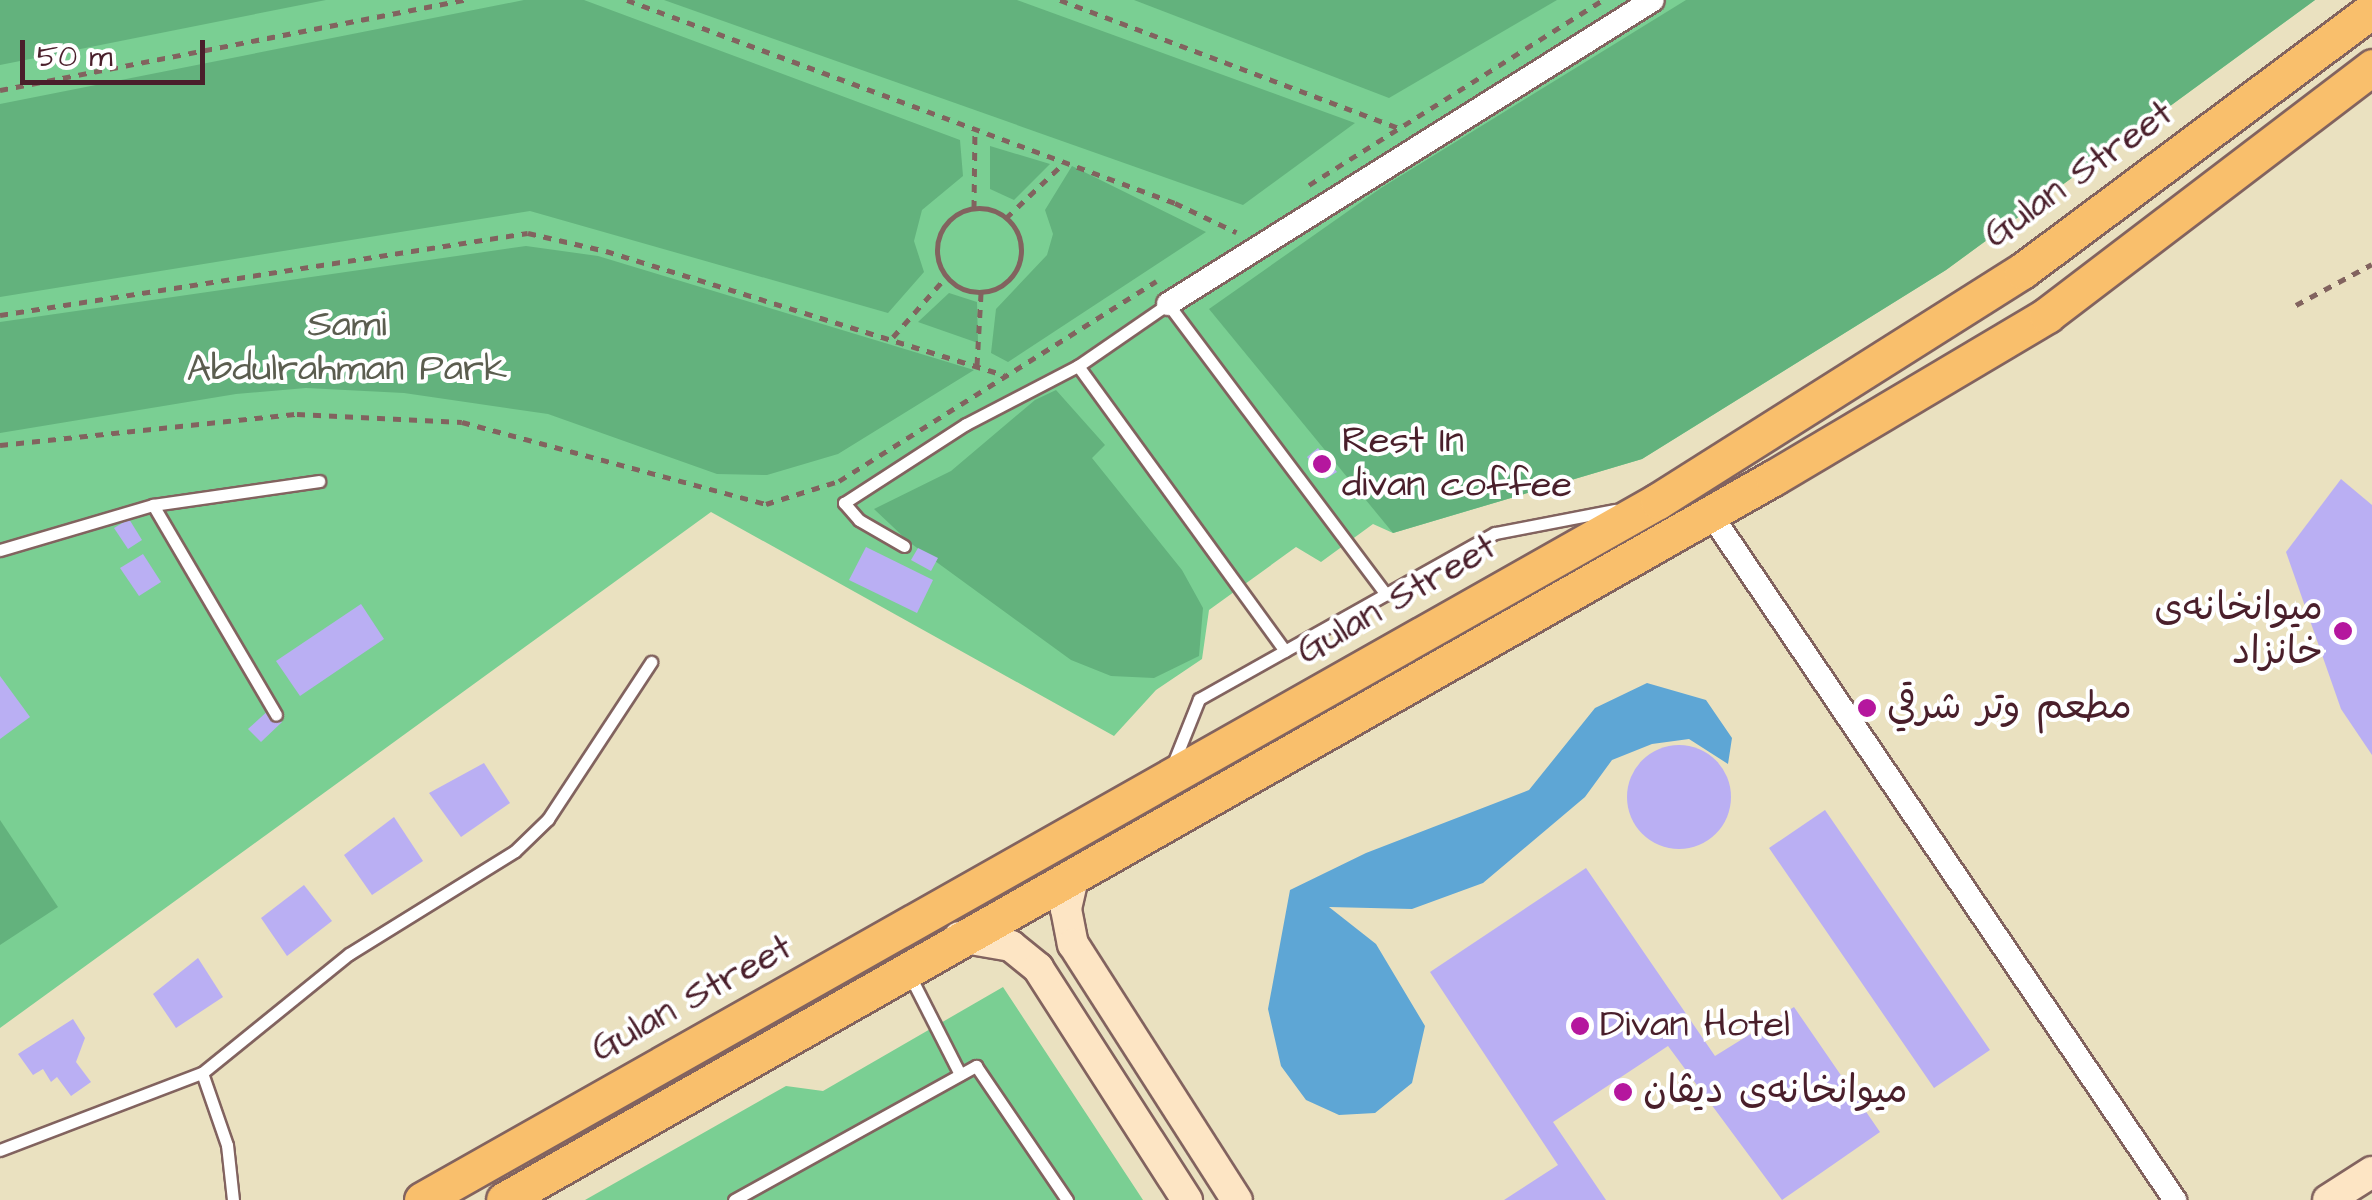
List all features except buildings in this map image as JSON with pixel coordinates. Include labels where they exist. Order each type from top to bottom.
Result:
[{"type":"main road","name":"Gulan Street","points":[[422,1200],[1658,501],[2022,271],[2372,10]]},
{"type":"main road","name":"Gulan Street","points":[[504,1200],[959,936],[1710,513],[2046,315],[2372,67]]},
{"type":"main road","points":[[1390,653],[1406,684]]},
{"type":"street","points":[[1168,304],[1653,0]]},
{"type":"street","points":[[1710,513],[2175,1200]]},
{"type":"street","points":[[1074,874],[1066,914],[1082,960],[1237,1200]]},
{"type":"street","points":[[959,936],[1011,946],[1047,983],[1187,1200]]},
{"type":"street","points":[[1047,983],[1054,956],[1082,960]]},
{"type":"lane","points":[[904,546],[859,520],[844,504],[966,424],[1078,366],[1168,304],[1386,594]]},
{"type":"lane","points":[[1078,366],[1285,651]]},
{"type":"lane","points":[[0,550],[153,504],[319,481]]},
{"type":"lane","points":[[1167,779],[1200,699],[1495,533],[1658,501]]},
{"type":"lane","points":[[153,504],[276,716]]},
{"type":"lane","points":[[0,1150],[202,1073],[349,954],[515,851],[548,819],[651,662]]},
{"type":"lane","points":[[905,968],[960,1074]]},
{"type":"lane","points":[[734,1200],[976,1066],[1067,1200]]},
{"type":"lane","points":[[202,1073],[227,1144],[233,1200]]},
{"type":"path","points":[[0,90],[464,0]]},
{"type":"path","points":[[627,0],[1064,162],[1236,232]]},
{"type":"path","points":[[1060,0],[1398,128]]},
{"type":"path","points":[[1303,189],[1603,0]]},
{"type":"path","points":[[974,208],[975,129]]},
{"type":"path","points":[[1006,218],[1064,162]]},
{"type":"path","points":[[974,208],[1006,218],[1018,232],[1021,260],[1005,284],[981,292],[946,277],[937,260],[940,233],[958,213],[974,208]]},
{"type":"path","points":[[1219,242],[1252,222]]},
{"type":"path","points":[[0,315],[528,233],[894,337],[1004,375]]},
{"type":"path","points":[[2296,305],[2372,264]]},
{"type":"path","points":[[0,445],[297,414],[462,422],[766,504],[840,481],[1170,273]]},
{"type":"path","points":[[894,337],[946,277]]},
{"type":"path","points":[[977,365],[981,292]]},
{"type":"green space","name":"Sami Abdulrahman Park","points":[[0,0],[2315,0],[1946,270],[1642,459],[1393,533],[1373,524],[1321,562],[1296,547],[1209,610],[1202,659],[1156,690],[1114,736],[711,512],[0,1028]]},
{"type":"green space","points":[[0,0],[326,0],[0,65]]},
{"type":"green space","points":[[524,0],[584,0],[960,140],[963,176],[922,210],[914,241],[924,272],[888,313],[530,211],[0,297],[0,104]]},
{"type":"green space","points":[[664,0],[1017,0],[1355,123],[1243,205]]},
{"type":"green space","points":[[1134,0],[1557,0],[1389,98]]},
{"type":"green space","points":[[1686,0],[2315,0],[1946,270],[1642,459],[1393,533],[1209,309],[1381,188]]},
{"type":"green space","points":[[990,146],[1050,164],[1014,200],[990,189]]},
{"type":"green space","points":[[1072,166],[1206,232],[1008,362],[991,353],[996,309],[1047,255],[1053,234],[1045,210]]},
{"type":"green space","points":[[526,246],[598,256],[974,370],[838,454],[767,475],[717,474],[548,414],[404,393],[306,388],[236,394],[0,433],[0,322]]},
{"type":"green space","points":[[949,293],[977,302],[978,343],[918,322]]},
{"type":"green space","points":[[1056,390],[1105,445],[1092,458],[1182,570],[1203,608],[1199,656],[1154,678],[1111,676],[1071,660],[909,542],[874,509],[951,471],[1035,400]]},
{"type":"green space","points":[[0,820],[58,907],[0,945]]},
{"type":"green space","points":[[1003,987],[1143,1200],[585,1200],[786,1086],[823,1091]]},
{"type":"water","points":[[1647,683],[1706,700],[1732,738],[1728,764],[1689,739],[1652,744],[1612,760],[1585,797],[1483,883],[1412,909],[1329,907],[1376,944],[1425,1026],[1412,1083],[1375,1113],[1339,1115],[1306,1100],[1281,1066],[1268,1009],[1290,890],[1366,853],[1529,790],[1595,708]]},
{"type":"place","name":"Rest In divan coffee","points":[[1322,464]]},
{"type":"place","name":"میوانخانەی خانزاد","points":[[2343,631]]},
{"type":"place","name":"مطعم وتر شرقي","points":[[1867,708]]},
{"type":"place","name":"Divan Hotel","points":[[1580,1026]]},
{"type":"place","name":"میوانخانەی دیڤان","points":[[1623,1092]]}]
